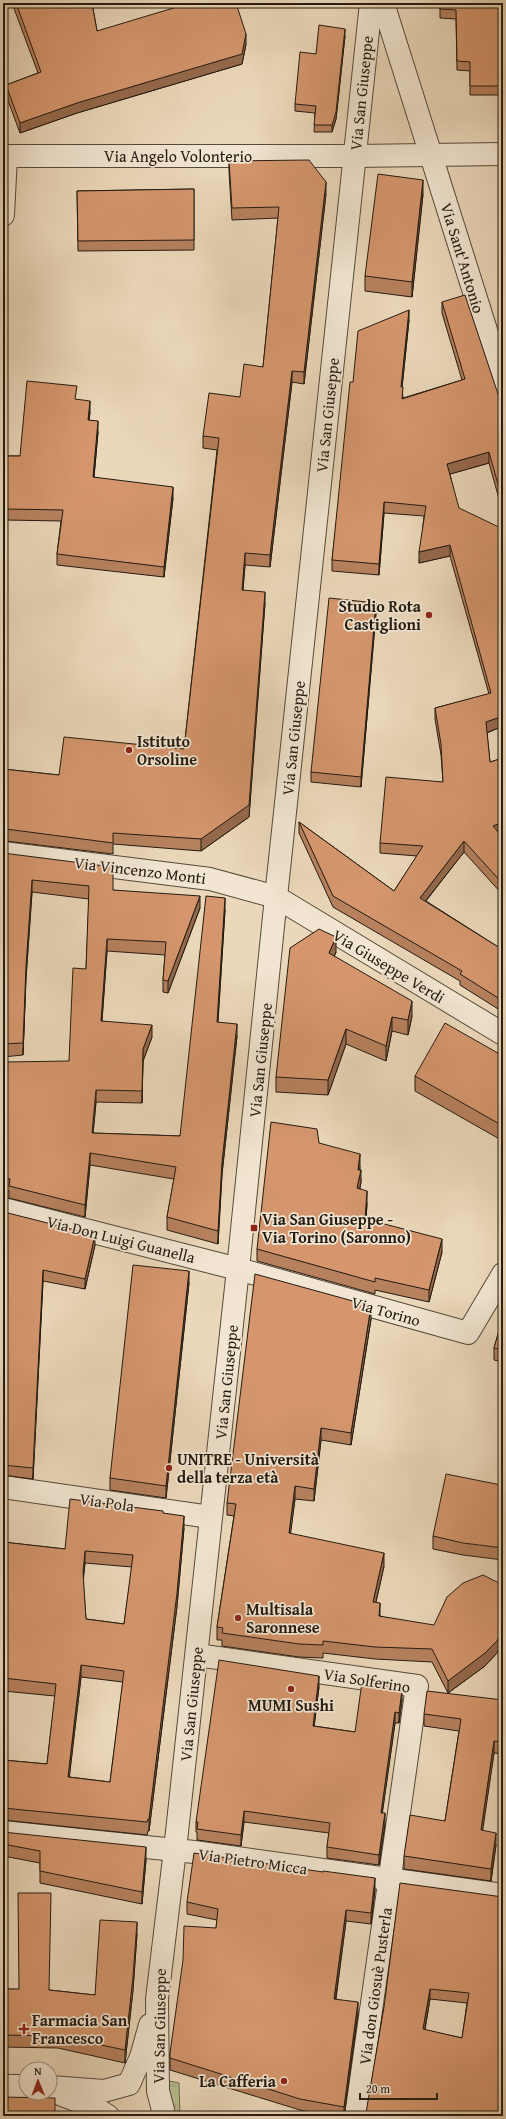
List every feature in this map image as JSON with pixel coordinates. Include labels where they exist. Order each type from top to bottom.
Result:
[{"type":"street","name":"Via San Giuseppe","points":[[161,2116],[163,2110],[158,2091],[157,1999],[197,1655],[210,1517],[238,1269],[371,3]]},
{"type":"street","name":"Via Sant'Antonio","points":[[383,3],[503,384]]},
{"type":"street","name":"Via Angelo Volonterio","points":[[4,156],[354,156],[503,154]]},
{"type":"street","points":[[3,216],[4,156]]},
{"type":"street","name":"Via Vincenzo Monti","points":[[3,853],[210,878],[276,898]]},
{"type":"street","name":"Via Giuseppe Verdi","points":[[276,898],[503,1034]]},
{"type":"street","name":"Via Don Luigi Guanella","points":[[3,1209],[238,1269]]},
{"type":"street","name":"Via Torino","points":[[238,1269],[468,1333],[503,1274]]},
{"type":"street","name":"Via Pola","points":[[3,1487],[210,1517]]},
{"type":"street","name":"Via Solferino","points":[[197,1655],[417,1686],[390,1880]]},
{"type":"street","name":"Via Pietro Micca","points":[[3,1832],[175,1850],[503,1895]]},
{"type":"street","name":"Via don Giosuè Pusterla","points":[[356,2116],[390,1880]]},
{"type":"street","points":[[58,2089],[104,2090],[129,2084],[141,2056],[157,1999]]},
{"type":"street","points":[[3,2086],[18,2086]]},
{"type":"street","points":[[58,2092],[94,2106],[108,2116]]},
{"type":"green space","points":[[169,2081],[179,2083],[180,2116],[171,2116]]},
{"type":"building","points":[[16,3],[92,3],[97,31],[190,3],[236,3],[246,34],[242,54],[77,103],[20,123],[6,85],[41,72]]},
{"type":"building","points":[[440,3],[503,3],[503,86],[470,86],[470,62],[457,61],[456,10],[440,9]]},
{"type":"building","points":[[319,25],[345,29],[336,112],[332,125],[314,125],[316,106],[295,104],[300,52],[316,54]]},
{"type":"building","points":[[309,160],[326,182],[304,372],[292,371],[270,555],[245,553],[242,590],[265,592],[249,805],[201,839],[113,833],[113,843],[6,829],[3,825],[3,769],[59,775],[64,737],[184,749],[219,438],[203,436],[209,393],[240,397],[244,364],[263,367],[279,207],[232,208],[229,161]]},
{"type":"building","points":[[378,174],[423,180],[412,282],[365,276]]},
{"type":"building","points":[[194,189],[194,240],[78,241],[77,191]]},
{"type":"building","points":[[465,295],[503,409],[503,502],[489,452],[447,464],[459,508],[503,529],[503,716],[486,722],[490,762],[503,758],[503,822],[493,826],[503,838],[503,884],[464,841],[420,898],[503,950],[503,1001],[460,974],[462,971],[333,896],[299,822],[394,891],[423,846],[380,843],[386,777],[443,782],[441,744],[435,708],[491,693],[450,545],[419,552],[426,506],[384,502],[379,564],[332,560],[350,382],[353,382],[358,331],[409,310],[401,387],[403,387],[402,399],[465,379],[442,302]]},
{"type":"building","points":[[27,381],[77,386],[75,399],[90,401],[88,420],[98,421],[93,477],[173,487],[164,567],[57,554],[63,510],[6,509],[6,456],[20,456]]},
{"type":"building","points":[[329,598],[376,603],[361,777],[311,772]]},
{"type":"building","points":[[3,853],[113,867],[113,890],[200,896],[168,981],[163,980],[166,942],[107,939],[101,1021],[152,1025],[143,1049],[142,1091],[96,1090],[92,1133],[180,1136],[206,896],[225,898],[217,1022],[237,1024],[222,1162],[218,1231],[167,1217],[176,1167],[90,1153],[85,1205],[9,1186],[10,1179],[3,1178],[6,1062],[69,1061],[73,968],[86,969],[89,886],[32,880],[26,966],[23,1043],[3,1044]]},
{"type":"building","points":[[319,929],[336,937],[329,953],[412,1001],[408,1020],[392,1017],[386,1046],[346,1029],[328,1080],[276,1077],[290,948]]},
{"type":"building","points":[[445,1023],[503,1056],[503,1126],[415,1076]]},
{"type":"building","points":[[271,1122],[317,1129],[319,1143],[360,1154],[358,1170],[361,1170],[357,1188],[367,1191],[365,1219],[442,1239],[429,1290],[375,1278],[375,1282],[257,1249]]},
{"type":"building","points":[[4,1212],[95,1235],[85,1279],[43,1270],[33,1468],[3,1465],[3,1340],[5,1340],[7,1263],[3,1262]]},
{"type":"building","points":[[133,1265],[189,1271],[166,1486],[110,1478]]},
{"type":"building","points":[[255,1274],[371,1306],[351,1433],[321,1428],[314,1489],[295,1486],[289,1533],[384,1553],[373,1602],[380,1603],[379,1616],[434,1625],[447,1597],[463,1583],[483,1575],[501,1584],[503,1588],[503,1626],[497,1641],[485,1653],[448,1681],[432,1649],[375,1647],[323,1641],[323,1645],[299,1644],[222,1633],[223,1628],[217,1627],[236,1504],[227,1503]]},
{"type":"building","points":[[503,1317],[503,1350],[494,1348]]},
{"type":"building","points":[[446,1474],[501,1485],[503,1482],[503,1548],[463,1543],[433,1536]]},
{"type":"building","points":[[70,1499],[163,1511],[163,1513],[184,1516],[177,1593],[149,1819],[147,1822],[3,1808],[3,1760],[47,1764],[56,1684],[3,1678],[3,1542],[65,1549]],"holes":[[[85,1551],[133,1555],[124,1624],[86,1619],[83,1572]],[[81,1665],[124,1671],[110,1782],[68,1777]]]},
{"type":"building","points":[[219,1660],[319,1676],[313,1726],[355,1732],[362,1682],[398,1687],[398,1689],[402,1690],[399,1713],[395,1712],[381,1813],[385,1813],[379,1855],[327,1847],[330,1823],[244,1811],[241,1835],[197,1829],[198,1822],[196,1822]]},
{"type":"building","points":[[427,1691],[503,1700],[503,1742],[494,1741],[481,1830],[496,1833],[491,1869],[404,1856],[410,1815],[445,1821],[461,1719],[424,1714]]},
{"type":"building","points":[[3,1832],[146,1847],[142,1892],[40,1871],[40,1851],[3,1844]]},
{"type":"building","points":[[194,1853],[375,1878],[371,1913],[346,1910],[334,1999],[358,2002],[344,2107],[300,2099],[170,2058],[183,1960],[184,1926],[216,1928],[218,1909],[187,1902]]},
{"type":"building","points":[[400,1883],[503,1897],[503,2116],[376,2116],[366,2113],[384,2007]],"holes":[[[430,1989],[469,1993],[462,2038],[423,2029]]]},
{"type":"building","points":[[18,1893],[51,1893],[49,1990],[95,1995],[100,1920],[137,1922],[125,2050],[58,2036],[3,2035],[3,1989],[19,1989]]},
{"type":"building","points":[[3,2097],[18,2097],[18,2101],[55,2101],[55,2116],[3,2116]]},
{"type":"place","name":"Studio Rota Castiglioni","points":[[429,615]]},
{"type":"place","name":"Istituto Orsoline","points":[[129,750]]},
{"type":"place","name":"Via San Giuseppe - Via Torino (Saronno)","points":[[254,1228]]},
{"type":"place","name":"UNITRE - Università della terza età","points":[[169,1468]]},
{"type":"place","name":"Multisala Saronnese","points":[[238,1618]]},
{"type":"place","name":"MUMI Sushi","points":[[291,1689]]},
{"type":"place","name":"Farmacia San Francesco","points":[[24,2029]]},
{"type":"place","name":"La Cafferia","points":[[284,2081]]}]
